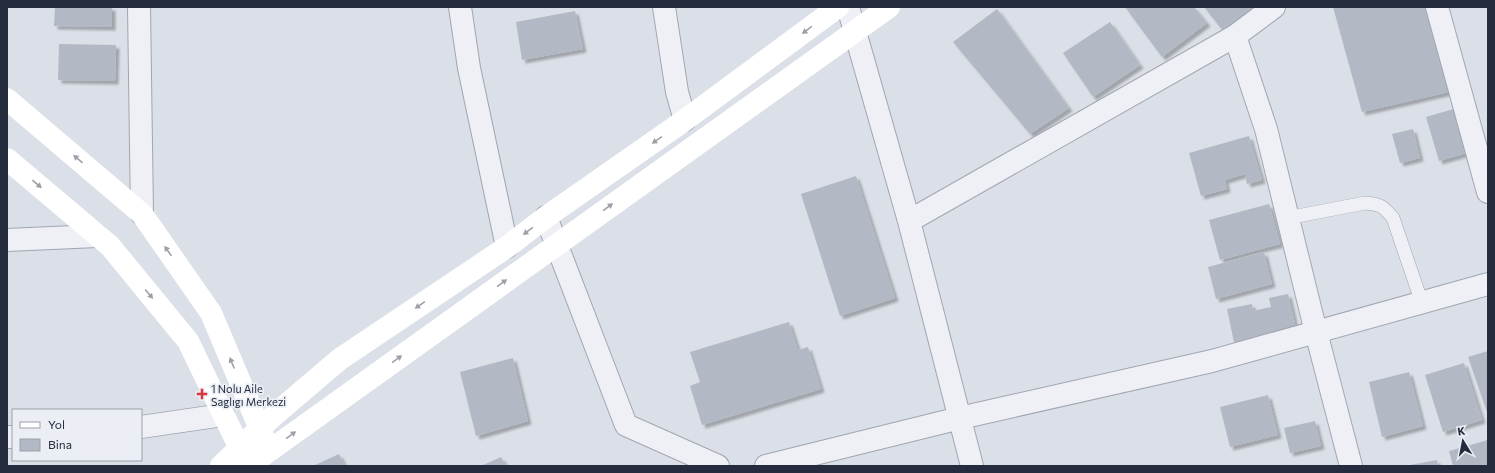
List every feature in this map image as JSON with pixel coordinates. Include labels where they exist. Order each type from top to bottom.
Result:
[{"type":"street","points":[[139,7],[142,214]]},
{"type":"street","points":[[460,7],[469,68],[507,247]]},
{"type":"street","points":[[664,7],[677,92],[685,120]]},
{"type":"street","points":[[245,459],[259,429],[340,359],[507,247],[546,217],[685,120],[838,7]]},
{"type":"street","points":[[848,7],[909,221],[972,466]]},
{"type":"street","points":[[221,466],[270,451],[556,244],[889,7]]},
{"type":"street","points":[[909,221],[1235,36],[1274,7]]},
{"type":"street","points":[[1436,7],[1488,192]]},
{"type":"street","points":[[1235,36],[1266,129],[1287,218],[1351,466]]},
{"type":"street","points":[[7,99],[142,214],[211,314],[259,429],[270,451]]},
{"type":"street","points":[[7,159],[110,246],[188,341],[245,459]]},
{"type":"street","points":[[546,217],[626,425],[718,466]]},
{"type":"street","points":[[7,240],[97,236]]},
{"type":"street","points":[[766,466],[960,418],[1212,361],[1488,284]]},
{"type":"street","points":[[142,427],[223,415]]},
{"type":"lane","points":[[1287,218],[1365,203],[1384,207],[1393,218],[1422,303]]},
{"type":"building","points":[[55,7],[112,7],[112,27],[54,26]]},
{"type":"building","points":[[1125,7],[1194,7],[1207,23],[1162,57]]},
{"type":"building","points":[[1204,7],[1257,7],[1224,32]]},
{"type":"building","points":[[1333,7],[1430,7],[1453,91],[1362,112]]},
{"type":"building","points":[[997,9],[1069,108],[1030,134],[953,42]]},
{"type":"building","points":[[575,11],[583,49],[522,60],[516,22]]},
{"type":"building","points":[[1110,22],[1140,65],[1093,97],[1063,53]]},
{"type":"building","points":[[59,44],[116,45],[115,81],[58,80]]},
{"type":"building","points":[[1457,108],[1470,152],[1439,161],[1426,117]]},
{"type":"building","points":[[1413,129],[1420,158],[1400,163],[1392,134]]},
{"type":"building","points":[[1249,136],[1262,180],[1247,184],[1245,174],[1225,180],[1227,189],[1201,196],[1189,153]]},
{"type":"building","points":[[856,176],[895,298],[840,316],[801,194]]},
{"type":"building","points":[[1269,204],[1280,244],[1220,260],[1209,220]]},
{"type":"building","points":[[1264,252],[1272,284],[1216,299],[1208,267]]},
{"type":"building","points":[[1288,294],[1297,333],[1235,347],[1227,309],[1252,304],[1253,311],[1271,307],[1269,298]]},
{"type":"building","points":[[789,322],[798,350],[808,347],[821,389],[702,425],[690,386],[700,382],[690,352]]},
{"type":"building","points":[[1488,351],[1488,415],[1468,357]]},
{"type":"building","points":[[513,358],[528,421],[476,436],[460,372]]},
{"type":"building","points":[[1464,363],[1482,420],[1443,432],[1425,375]]},
{"type":"building","points":[[1409,372],[1423,426],[1382,437],[1369,382]]},
{"type":"building","points":[[1268,395],[1278,435],[1230,447],[1220,407]]},
{"type":"building","points":[[1315,421],[1321,446],[1290,453],[1284,428]]},
{"type":"building","points":[[1488,440],[1488,466],[1453,466],[1449,451]]},
{"type":"building","points":[[339,454],[345,466],[313,466]]},
{"type":"building","points":[[501,457],[506,466],[481,466]]},
{"type":"building","points":[[1437,460],[1438,466],[1410,466],[1410,465]]},
{"type":"place","name":"1 Nolu Aile Saglıgı Merkezi","points":[[202,394]]}]
